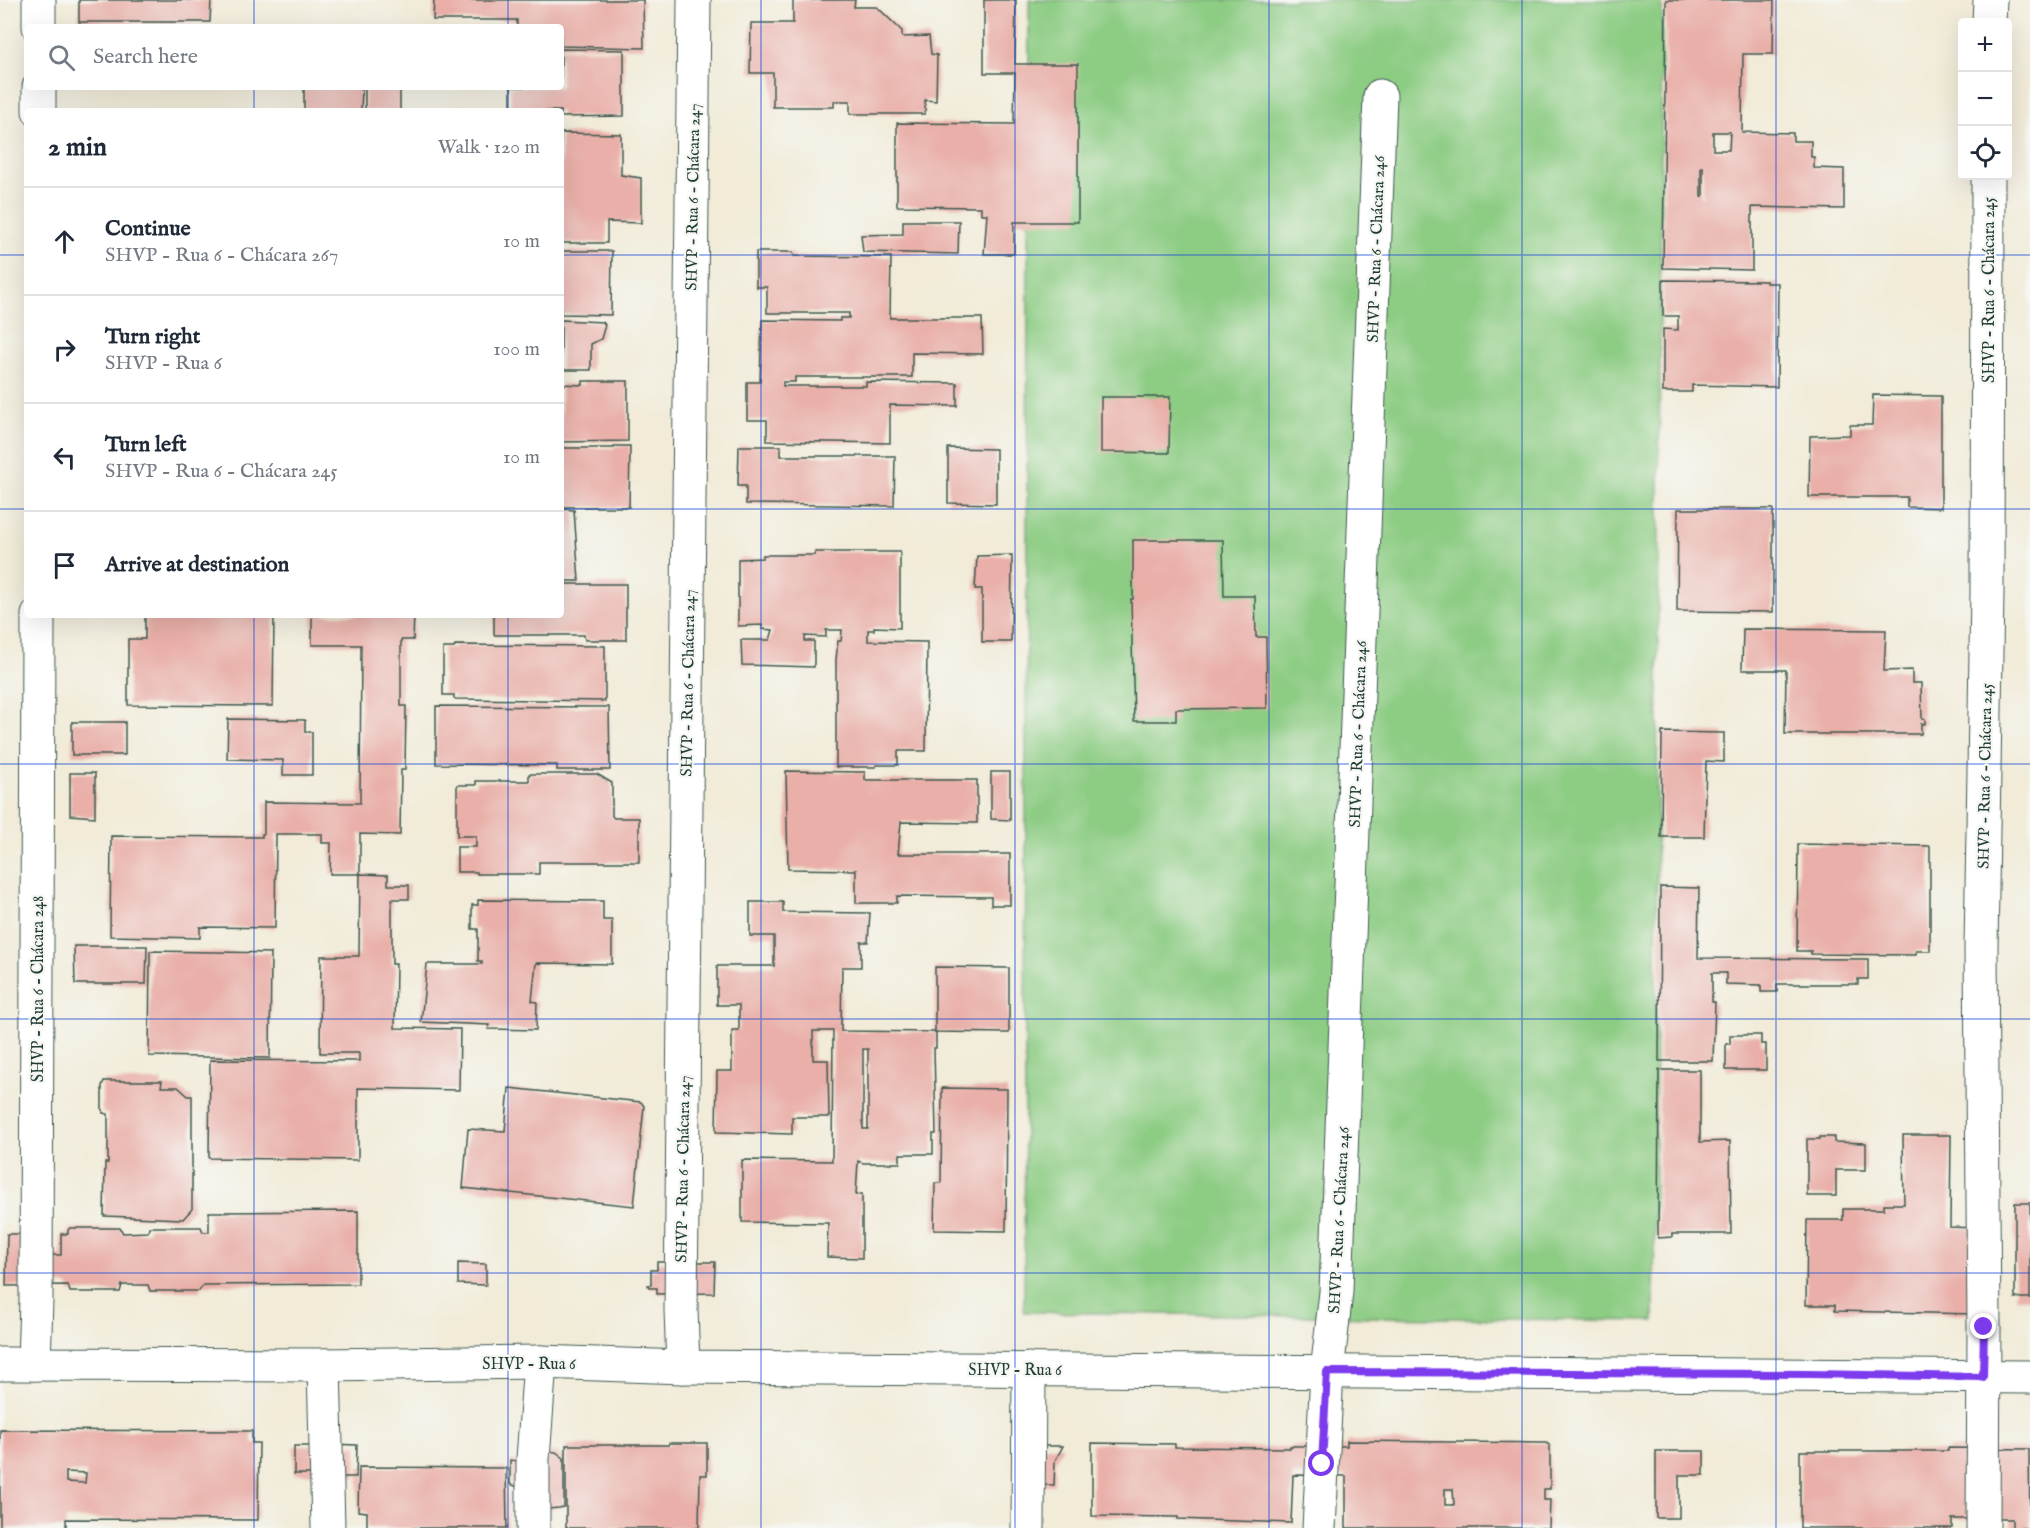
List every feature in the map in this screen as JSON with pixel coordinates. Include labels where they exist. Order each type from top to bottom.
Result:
[{"type":"street","points":[[39,0],[39,24]]},
{"type":"street","name":"SHVP - Rua 6 - Chácara 247","points":[[682,1367],[694,0]]},
{"type":"street","points":[[1989,18],[1990,0]]},
{"type":"street","points":[[39,90],[39,108]]},
{"type":"street","name":"SHVP - Rua 6 - Chácara 246","points":[[1318,1528],[1327,1372],[1336,1292],[1380,96]]},
{"type":"street","name":"SHVP - Rua 6 - Chácara 245","points":[[1983,1528],[1981,948],[1987,593],[1988,180]]},
{"type":"street","name":"SHVP - Rua 6 - Chácara 248","points":[[34,1364],[38,618]]},
{"type":"street","points":[[533,1528],[533,1459],[540,1362]]},
{"type":"street","name":"SHVP - Rua 6","points":[[0,1364],[324,1365],[540,1362],[682,1367],[2030,1377]]},
{"type":"street","points":[[324,1365],[328,1528]]},
{"type":"street","points":[[1028,1528],[1029,1369]]},
{"type":"green space","points":[[1029,0],[1662,0],[1654,1321],[1024,1312]]},
{"type":"building","points":[[79,0],[211,0],[210,22],[79,22]]},
{"type":"building","points":[[434,0],[643,0],[644,48],[564,46],[564,24],[517,24],[517,20],[433,20]]},
{"type":"building","points":[[793,0],[855,0],[854,7],[877,7],[902,31],[902,37],[929,36],[931,54],[937,55],[936,101],[925,100],[925,114],[850,114],[850,101],[834,101],[834,107],[773,107],[773,73],[750,73],[751,23],[793,23]]},
{"type":"building","points":[[984,0],[1016,0],[1015,64],[1078,64],[1078,222],[1014,222],[1014,254],[984,254],[987,214],[981,214],[981,207],[897,206],[897,123],[1014,124],[1015,73],[984,73]]},
{"type":"building","points":[[1666,0],[1774,0],[1773,54],[1743,54],[1742,132],[1793,133],[1793,141],[1811,141],[1814,168],[1844,169],[1844,209],[1752,207],[1752,270],[1663,268]],"holes":[[[1713,132],[1730,132],[1729,150],[1713,150]],[[1701,167],[1703,167],[1703,196],[1701,196]]]},
{"type":"building","points":[[564,49],[624,50],[624,116],[564,117],[564,108],[511,108],[511,90],[564,90]]},
{"type":"building","points":[[304,90],[362,90],[361,108],[304,108]]},
{"type":"building","points":[[365,90],[400,90],[400,108],[365,108]]},
{"type":"building","points":[[564,133],[621,134],[621,175],[641,178],[641,223],[607,222],[607,243],[564,243]]},
{"type":"building","points":[[903,221],[959,221],[958,254],[863,252],[861,235],[903,234]]},
{"type":"building","points":[[564,251],[612,251],[611,315],[564,314]]},
{"type":"building","points":[[756,252],[793,252],[794,256],[891,257],[890,318],[982,318],[983,354],[912,353],[912,377],[795,377],[795,382],[783,382],[783,386],[866,386],[866,382],[957,383],[957,406],[890,405],[890,443],[767,441],[767,420],[747,420],[747,382],[760,382],[762,320],[840,321],[840,318],[849,318],[849,313],[767,313],[767,287],[756,287]]},
{"type":"building","points":[[1663,280],[1778,283],[1777,387],[1692,385],[1692,392],[1663,392],[1663,329],[1678,330],[1678,316],[1663,316]]},
{"type":"building","points":[[564,320],[603,322],[605,325],[601,339],[591,344],[591,370],[564,370]]},
{"type":"building","points":[[583,381],[628,381],[628,441],[564,442],[564,384],[583,385]]},
{"type":"building","points":[[1873,395],[1941,396],[1941,508],[1907,507],[1907,497],[1809,497],[1810,436],[1850,435],[1850,425],[1872,425]]},
{"type":"building","points":[[1101,397],[1170,397],[1169,453],[1101,452]]},
{"type":"building","points":[[614,446],[630,446],[629,507],[564,507],[564,448],[614,448]]},
{"type":"building","points":[[739,446],[781,446],[781,456],[895,456],[894,506],[746,504],[746,486],[738,486]]},
{"type":"building","points":[[948,448],[996,449],[996,504],[948,503]]},
{"type":"building","points":[[564,509],[574,510],[579,581],[566,581],[566,584],[626,584],[626,640],[585,640],[584,635],[494,635],[494,618],[564,618]]},
{"type":"building","points":[[1678,509],[1773,509],[1773,612],[1677,611]]},
{"type":"building","points":[[1133,540],[1223,540],[1224,596],[1255,596],[1256,637],[1266,637],[1267,708],[1176,709],[1176,721],[1134,721],[1131,599],[1133,599]]},
{"type":"building","points":[[815,552],[900,552],[900,628],[874,627],[874,630],[868,630],[868,641],[927,642],[926,751],[898,751],[898,765],[836,767],[836,660],[842,630],[826,630],[826,637],[805,636],[805,641],[814,641],[814,667],[742,665],[741,640],[770,640],[773,630],[762,629],[762,625],[738,626],[738,559],[763,558],[763,555],[815,555]]},
{"type":"building","points":[[1012,555],[1011,642],[982,642],[982,589],[975,589],[977,556]]},
{"type":"building","points":[[145,618],[274,618],[273,706],[128,705],[128,639],[145,639]]},
{"type":"building","points":[[312,618],[414,618],[413,640],[401,640],[401,706],[406,706],[405,770],[401,770],[400,835],[360,834],[360,874],[330,874],[331,843],[322,843],[322,834],[276,834],[275,928],[200,927],[200,938],[110,936],[111,836],[262,837],[264,834],[264,802],[360,803],[361,645],[312,645]]},
{"type":"building","points":[[1743,629],[1886,630],[1884,671],[1912,670],[1912,683],[1921,683],[1922,719],[1925,719],[1925,724],[1921,724],[1921,734],[1785,734],[1786,670],[1742,670]]},
{"type":"building","points":[[455,645],[605,646],[605,701],[454,699],[454,695],[443,695],[443,648],[454,648]]},
{"type":"building","points":[[436,706],[609,707],[610,770],[557,770],[557,765],[436,764]]},
{"type":"building","points":[[228,719],[305,720],[305,732],[312,732],[312,775],[283,775],[283,760],[227,759]]},
{"type":"building","points":[[72,722],[125,722],[125,755],[72,755]]},
{"type":"building","points":[[1662,732],[1724,733],[1724,762],[1706,761],[1704,837],[1661,837]]},
{"type":"building","points":[[786,771],[865,772],[865,780],[977,780],[977,823],[901,822],[898,854],[1010,854],[1010,905],[991,905],[991,897],[897,896],[897,903],[856,903],[856,870],[788,869]]},
{"type":"building","points":[[991,772],[1010,772],[1010,820],[991,819]]},
{"type":"building","points":[[70,773],[95,773],[95,817],[70,815]]},
{"type":"building","points":[[529,774],[597,774],[612,783],[612,816],[614,818],[639,818],[639,862],[539,862],[539,874],[457,872],[457,847],[476,847],[476,836],[457,836],[457,785],[476,785],[476,781],[529,781]]},
{"type":"building","points":[[1798,844],[1930,846],[1930,951],[1916,951],[1916,955],[1811,954],[1811,951],[1797,951]]},
{"type":"building","points":[[360,874],[388,875],[388,885],[409,885],[409,899],[392,899],[392,964],[396,964],[395,1028],[460,1029],[459,1090],[358,1088],[358,1160],[209,1158],[210,1060],[359,1061],[359,1053],[320,1053],[321,956],[359,956]]},
{"type":"building","points":[[1660,887],[1699,888],[1698,958],[1868,959],[1868,979],[1858,979],[1858,984],[1777,984],[1777,992],[1761,992],[1761,985],[1726,984],[1726,973],[1712,973],[1712,1002],[1715,1002],[1713,1061],[1659,1061]]},
{"type":"building","points":[[478,900],[603,901],[603,920],[612,920],[612,964],[536,963],[532,1001],[537,1002],[536,1030],[488,1029],[489,1025],[421,1022],[427,964],[482,964],[482,961],[478,961],[478,929],[472,929],[472,905],[478,905]]},
{"type":"building","points":[[750,902],[783,902],[783,912],[870,913],[868,942],[861,942],[861,967],[842,967],[841,1031],[936,1032],[936,1048],[934,1048],[936,1134],[933,1134],[933,1154],[900,1154],[900,1163],[858,1161],[856,1195],[862,1194],[862,1258],[827,1257],[828,1223],[742,1222],[742,1160],[832,1161],[833,1031],[813,1031],[813,1060],[828,1060],[829,1117],[792,1117],[792,1134],[716,1132],[717,1071],[732,1071],[732,1030],[739,1030],[739,1005],[717,1005],[717,966],[774,966],[774,936],[750,936]],"holes":[[[863,1049],[868,1049],[868,1129],[863,1129]]]},
{"type":"building","points":[[74,946],[147,946],[146,984],[75,984]]},
{"type":"building","points":[[150,951],[271,953],[270,1058],[149,1056]]},
{"type":"building","points":[[935,967],[1009,968],[1009,1033],[935,1032]]},
{"type":"building","points":[[1730,1035],[1761,1035],[1761,1044],[1766,1044],[1766,1070],[1726,1070],[1726,1044],[1730,1044]]},
{"type":"building","points":[[1659,1070],[1700,1070],[1700,1142],[1730,1141],[1731,1234],[1672,1234],[1672,1237],[1658,1238]]},
{"type":"building","points":[[104,1081],[162,1081],[161,1087],[178,1087],[188,1096],[192,1096],[192,1209],[183,1219],[104,1216],[105,1163],[108,1163],[108,1114],[103,1113],[102,1109]]},
{"type":"building","points":[[509,1088],[641,1102],[644,1106],[634,1206],[463,1188],[468,1129],[505,1131]]},
{"type":"building","points":[[942,1088],[1007,1089],[1006,1231],[934,1230],[935,1183],[941,1183]]},
{"type":"building","points":[[1903,1135],[1951,1135],[1950,1227],[1977,1228],[1976,1314],[1835,1311],[1835,1305],[1806,1305],[1807,1220],[1843,1220],[1843,1209],[1884,1209],[1884,1204],[1904,1204]]},
{"type":"building","points":[[1820,1137],[1834,1137],[1834,1142],[1866,1143],[1866,1170],[1836,1170],[1836,1196],[1807,1196],[1807,1139],[1820,1139]]},
{"type":"building","points":[[2015,1203],[2030,1203],[2030,1298],[2015,1298]]},
{"type":"building","points":[[358,1211],[358,1284],[203,1285],[199,1291],[150,1291],[148,1285],[122,1285],[120,1292],[70,1292],[68,1285],[6,1286],[7,1234],[31,1234],[31,1255],[61,1255],[61,1234],[68,1234],[70,1228],[120,1228],[123,1233],[148,1232],[149,1227],[201,1227],[203,1232],[209,1232],[209,1212]]},
{"type":"building","points":[[657,1262],[715,1262],[714,1293],[657,1294],[657,1288],[649,1288],[648,1285],[651,1285],[651,1270],[657,1270]]},
{"type":"building","points":[[458,1263],[486,1264],[486,1285],[458,1284]]},
{"type":"building","points":[[0,1430],[252,1431],[252,1443],[259,1443],[258,1520],[66,1519],[66,1528],[0,1528]],"holes":[[[66,1472],[86,1473],[85,1483],[66,1482]]]},
{"type":"building","points":[[1347,1441],[1547,1443],[1550,1446],[1550,1489],[1544,1489],[1544,1500],[1550,1500],[1549,1528],[1346,1528],[1346,1476],[1293,1475],[1291,1523],[1178,1519],[1178,1517],[1092,1516],[1092,1443],[1175,1444],[1175,1447],[1347,1446]],"holes":[[[1445,1489],[1453,1489],[1454,1505],[1445,1505]]]},
{"type":"building","points":[[669,1443],[707,1443],[707,1475],[700,1475],[699,1528],[566,1528],[566,1445],[669,1445]]},
{"type":"building","points":[[329,1444],[357,1445],[356,1477],[294,1474],[294,1446],[328,1446]]},
{"type":"building","points":[[1038,1446],[1063,1446],[1055,1461],[1054,1485],[1037,1485]]},
{"type":"building","points":[[1948,1448],[2029,1449],[2030,1528],[2012,1528],[2012,1519],[1952,1519],[1952,1528],[1800,1528],[1800,1451],[1948,1451]]},
{"type":"building","points":[[1656,1451],[1704,1451],[1704,1475],[1679,1475],[1679,1518],[1656,1518]]},
{"type":"building","points":[[556,1452],[564,1458],[564,1507],[548,1509],[518,1487],[510,1484],[510,1460],[517,1461]]},
{"type":"building","points":[[359,1467],[506,1468],[507,1528],[367,1528],[367,1512],[358,1511]]},
{"type":"route","points":[[1322,1464],[1327,1372],[1983,1377],[1984,1327]]}]
